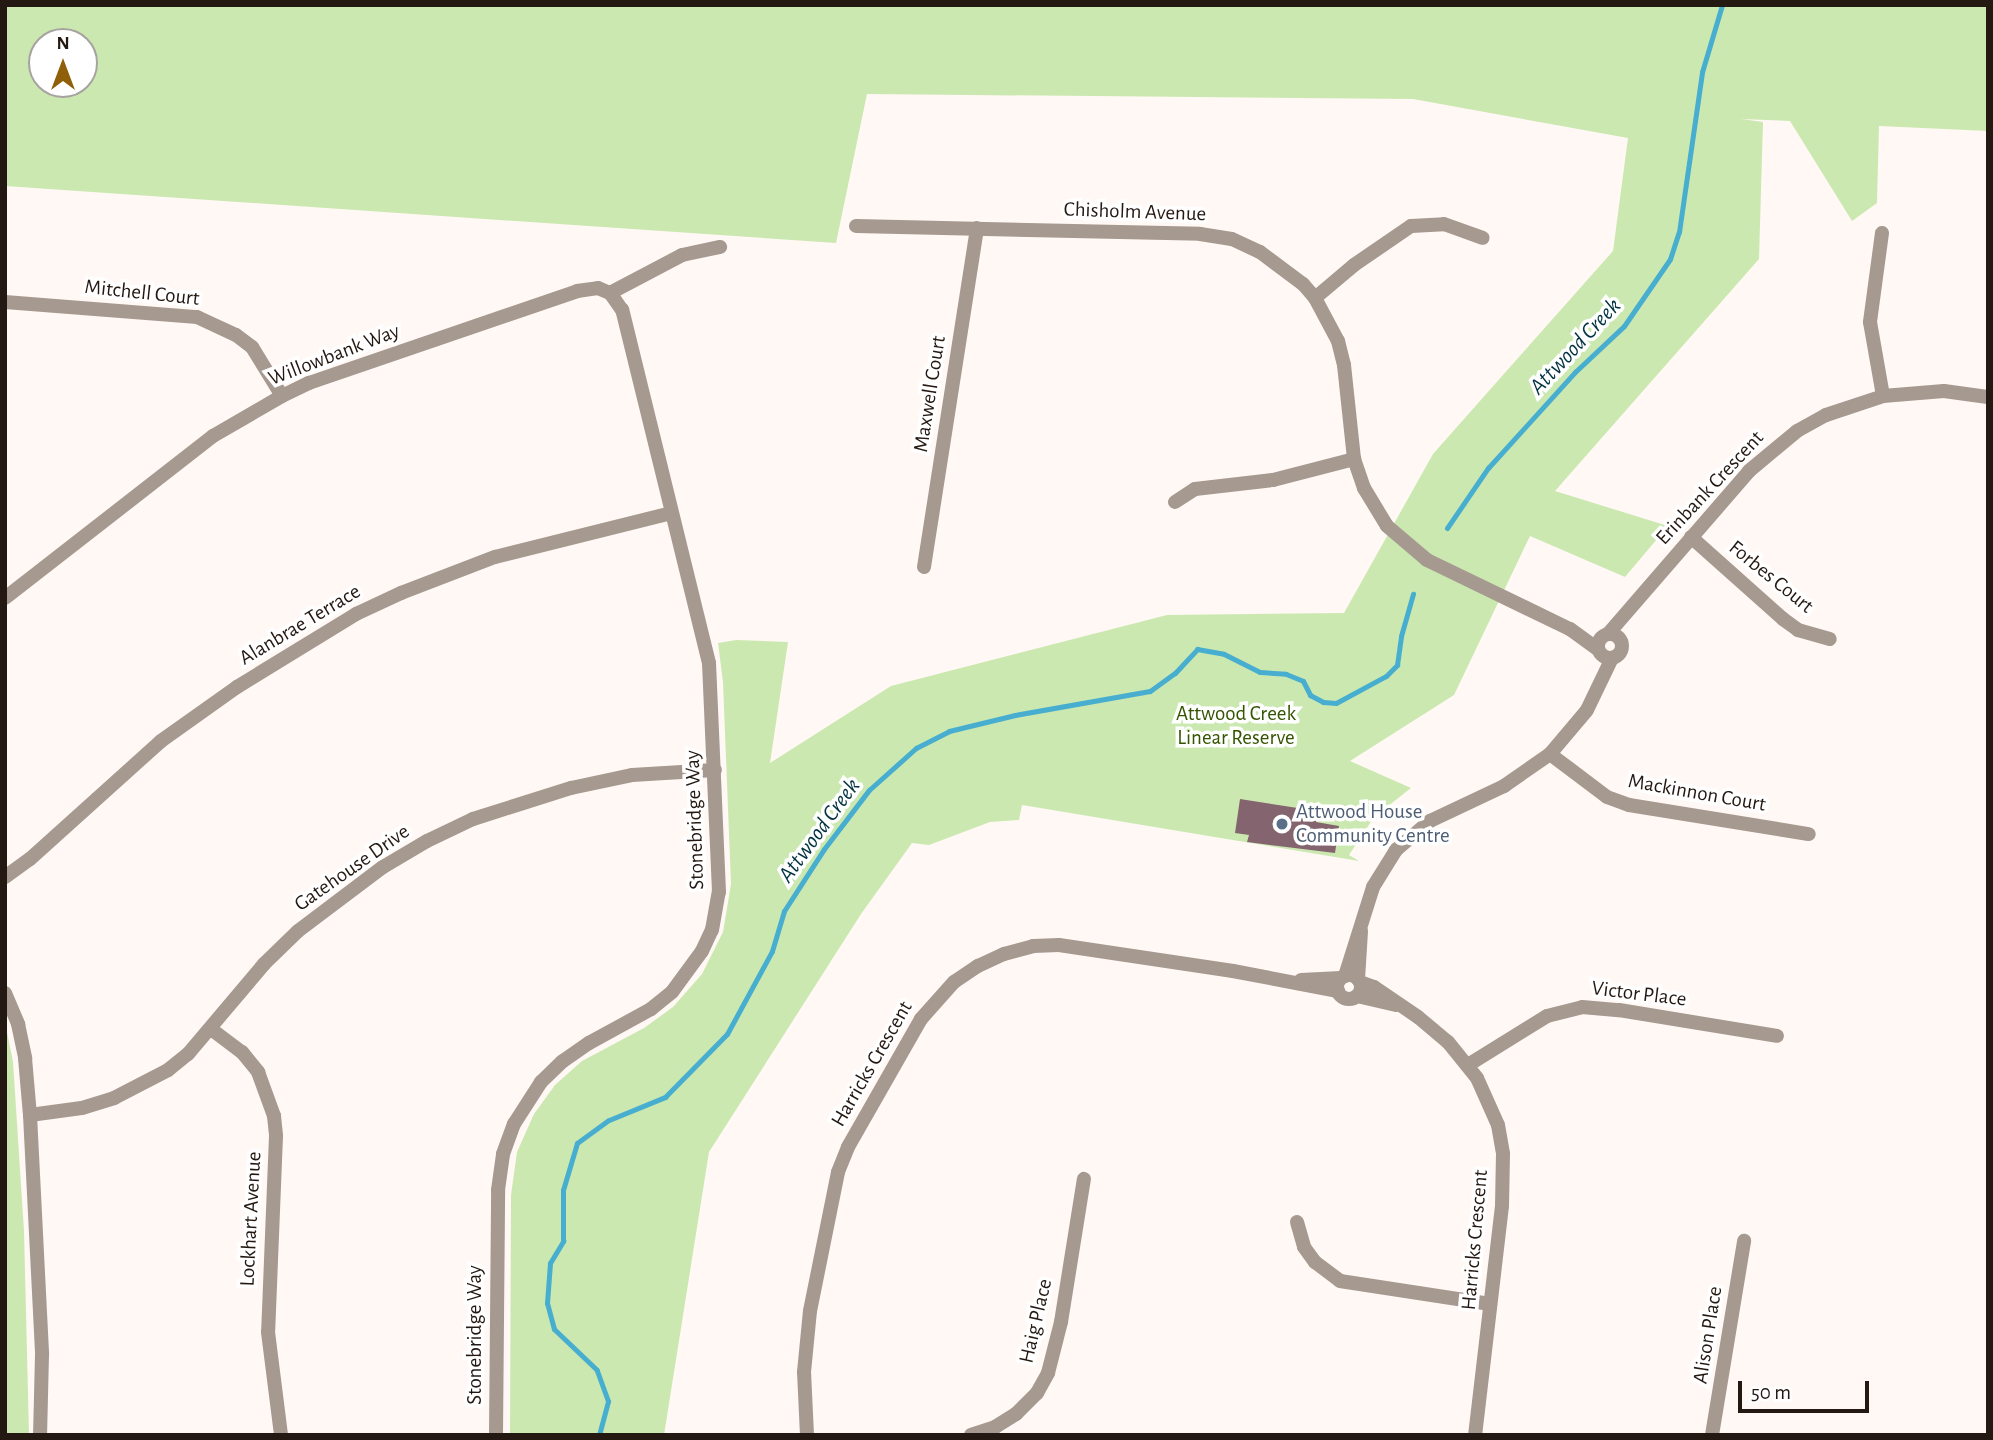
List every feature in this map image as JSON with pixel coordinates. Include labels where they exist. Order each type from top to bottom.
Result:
[{"type":"street","points":[[1315,298],[1384,243],[1411,226],[1444,224],[1483,238]]},
{"type":"street","name":"Chisholm Avenue","points":[[856,226],[1178,233],[1232,240],[1260,252],[1285,269],[1315,298],[1338,341],[1344,365],[1354,459],[1374,508],[1401,541],[1456,575],[1607,645]]},
{"type":"street","name":"Maxwell Court","points":[[924,567],[977,228]]},
{"type":"street","points":[[1882,233],[1870,322],[1883,396]]},
{"type":"street","points":[[610,293],[682,255],[700,249],[720,247]]},
{"type":"street","name":"Willowbank Way","points":[[5,598],[213,436],[282,396],[321,379],[577,291],[598,288],[610,293]]},
{"type":"street","name":"Stonebridge Way","points":[[496,1435],[498,1190],[503,1154],[514,1124],[541,1082],[589,1043],[651,1009],[672,992],[702,951],[712,930],[719,892],[709,663],[622,310],[610,293]]},
{"type":"street","name":"Mitchell Court","points":[[5,302],[197,317],[236,335],[252,347],[282,396]]},
{"type":"street","name":"Erinbank Crescent","points":[[1350,984],[1360,926],[1383,867],[1412,833],[1450,809],[1523,775],[1550,754],[1576,725],[1593,698],[1607,645],[1637,602],[1749,471],[1797,431],[1855,403],[1883,396],[1944,391],[1988,397]]},
{"type":"street","points":[[1175,502],[1195,489],[1273,480],[1354,459]]},
{"type":"street","name":"Alanbrae Terrace","points":[[5,877],[30,859],[161,741],[237,687],[355,614],[401,593],[495,557],[671,513]]},
{"type":"street","name":"Forbes Court","points":[[1691,537],[1783,619],[1798,630],[1830,639]]},
{"type":"street","name":"Mackinnon Court","points":[[1550,754],[1606,797],[1629,805],[1809,834]]},
{"type":"street","name":"Gatehouse Drive","points":[[30,1115],[82,1108],[141,1087],[188,1054],[234,999],[298,931],[383,867],[427,841],[473,819],[571,788],[632,775],[715,770]]},
{"type":"street","name":"Harricks Crescent","points":[[807,1435],[804,1372],[810,1311],[838,1172],[848,1147],[921,1018],[954,982],[1004,954],[1033,946],[1059,945],[1290,981],[1306,987],[1350,984],[1374,987],[1435,1029],[1468,1065],[1486,1095],[1497,1125],[1503,1154],[1502,1206],[1475,1435]]},
{"type":"street","points":[[5,993],[18,1024],[25,1058],[30,1115],[42,1355],[40,1435]]},
{"type":"street","name":"Victor Place","points":[[1468,1065],[1547,1016],[1582,1007],[1619,1010],[1777,1036]]},
{"type":"street","name":"Lockhart Avenue","points":[[211,1029],[242,1052],[258,1072],[268,1092],[274,1116],[276,1136],[268,1332],[281,1435]]},
{"type":"street","name":"Haig Place","points":[[971,1435],[995,1427],[1016,1414],[1037,1393],[1048,1373],[1061,1322],[1084,1179]]},
{"type":"street","points":[[1297,1222],[1304,1247],[1315,1262],[1340,1280],[1490,1304]]},
{"type":"street","name":"Alison Place","points":[[1712,1435],[1744,1241]]},
{"type":"green space","name":"Attwood Creek Linear Reserve","points":[[5,5],[1988,5],[1988,131],[1879,126],[1877,203],[1852,221],[1790,121],[1741,119],[1763,122],[1759,259],[1555,491],[1668,526],[1625,577],[1530,536],[1454,695],[1350,761],[1411,788],[1374,817],[1349,855],[1359,861],[1022,805],[1019,820],[990,822],[929,845],[912,843],[861,914],[709,1152],[664,1435],[510,1435],[511,1195],[517,1152],[534,1114],[555,1085],[582,1061],[644,1028],[673,1007],[702,974],[723,932],[731,884],[723,682],[718,643],[736,640],[788,642],[770,763],[891,686],[1167,615],[1344,613],[1433,454],[1613,251],[1628,138],[1413,99],[867,94],[836,243],[5,186]]},
{"type":"green space","points":[[5,1022],[13,1062],[24,1231],[29,1435],[5,1435]]},
{"type":"building","name":"Attwood House Community Centre","points":[[1240,799],[1317,811],[1316,822],[1339,826],[1335,853],[1247,842],[1249,835],[1235,833]]},
{"type":"waterway","name":"Attwood Creek","points":[[1447,528],[1488,468],[1575,372],[1624,326],[1670,259],[1679,232],[1702,72],[1722,5]]},
{"type":"waterway","name":"Attwood Creek","points":[[599,1435],[608,1401],[597,1370],[554,1329],[547,1303],[550,1263],[563,1241],[563,1190],[577,1143],[609,1120],[665,1097],[727,1034],[772,951],[784,911],[824,849],[869,790],[916,748],[949,731],[1015,715],[1150,691],[1175,673],[1197,649],[1224,654],[1260,672],[1286,674],[1303,681],[1310,695],[1323,702],[1336,703],[1386,676],[1397,665],[1401,636],[1413,594]]},
{"type":"place","name":"Attwood House Community Centre","points":[[1282,824]]}]
